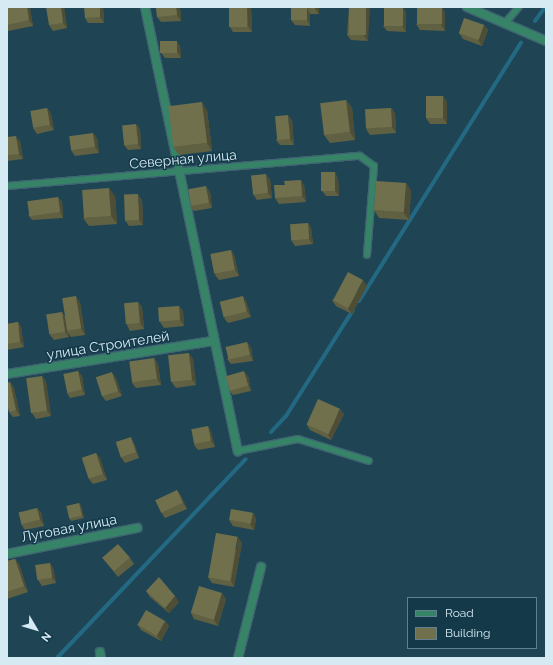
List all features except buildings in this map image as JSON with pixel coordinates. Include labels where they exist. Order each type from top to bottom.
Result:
[{"type":"street","points":[[145,7],[177,171],[238,451]]},
{"type":"street","points":[[467,7],[546,41]]},
{"type":"street","name":"улица Строителей","points":[[7,374],[213,341]]},
{"type":"street","name":"Луговая улица","points":[[7,554],[137,528]]},
{"type":"street","points":[[238,658],[261,567]]},
{"type":"lane","points":[[506,23],[519,7]]},
{"type":"lane","name":"Северная улица","points":[[7,186],[360,156],[374,166],[368,255]]},
{"type":"lane","points":[[238,451],[298,439],[369,461]]},
{"type":"waterway","points":[[535,21],[545,7]]},
{"type":"waterway","points":[[359,301],[521,43]]},
{"type":"waterway","points":[[271,432],[286,416],[353,310]]},
{"type":"waterway","points":[[57,658],[246,459]]}]
